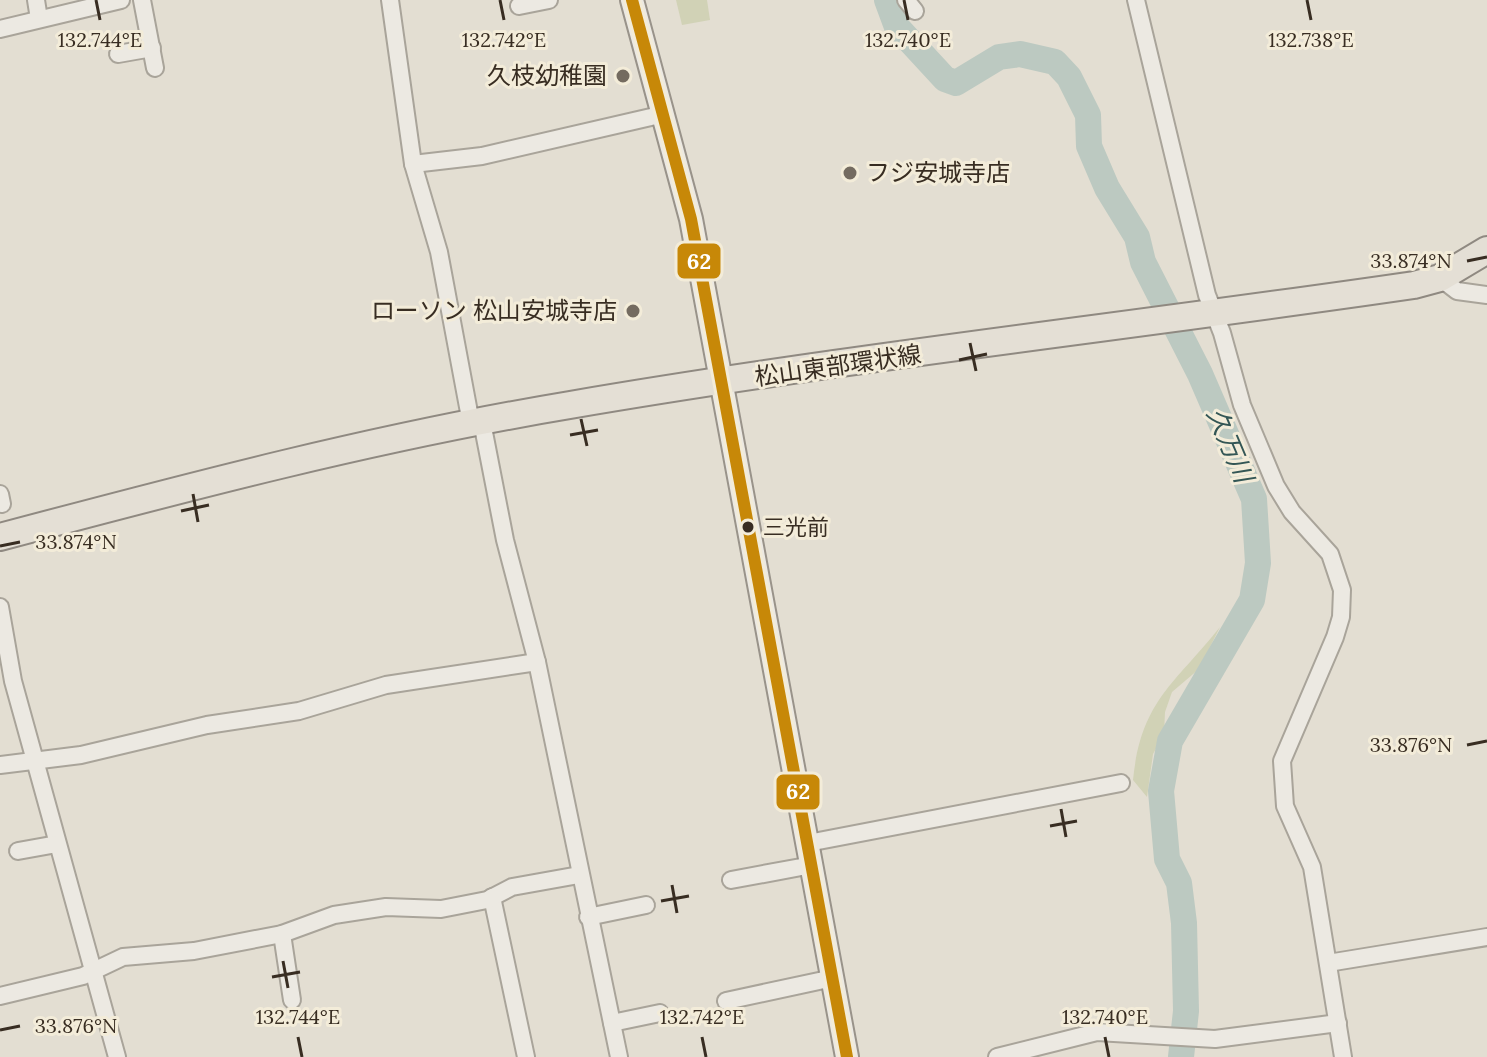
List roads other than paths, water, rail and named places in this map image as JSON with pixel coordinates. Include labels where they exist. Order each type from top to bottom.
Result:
[{"type":"main road","points":[[632,0],[691,219],[847,1057]]},
{"type":"main road","name":"松山東部環状線","points":[[0,537],[269,467],[476,422],[721,382],[1208,314],[1440,278],[1487,250]]},
{"type":"street","points":[[36,0],[39,19]]},
{"type":"street","points":[[0,29],[121,0]]},
{"type":"street","points":[[142,0],[155,68]]},
{"type":"street","points":[[390,0],[413,164],[439,252],[476,422],[537,662],[619,1057]]},
{"type":"street","points":[[519,6],[549,0]]},
{"type":"street","points":[[1136,0],[1208,314],[1276,486],[1292,512],[1330,554],[1340,576],[1341,617],[1282,761],[1280,777],[1285,806],[1312,867],[1343,1057]]},
{"type":"street","points":[[118,54],[152,48]]},
{"type":"street","points":[[413,164],[482,156],[664,114]]},
{"type":"street","points":[[1440,278],[1457,291],[1487,295]]},
{"type":"street","points":[[1,618],[13,681],[117,1057]]},
{"type":"street","points":[[0,765],[34,758],[81,755],[207,725],[299,711],[386,685],[537,662]]},
{"type":"street","points":[[731,880],[810,854],[1121,783]]},
{"type":"street","points":[[18,851],[57,844]]},
{"type":"street","points":[[0,996],[92,972],[123,957],[194,951],[282,934],[334,915],[386,907],[441,909],[492,897],[512,887],[579,875]]},
{"type":"street","points":[[492,897],[526,1057]]},
{"type":"street","points":[[588,917],[646,905]]},
{"type":"street","points":[[282,934],[292,1000]]},
{"type":"street","points":[[1328,963],[1487,937]]},
{"type":"street","points":[[726,1001],[833,978]]},
{"type":"street","points":[[612,1023],[660,1013]]},
{"type":"street","points":[[997,1057],[1097,1032],[1197,1038],[1338,1023]]},
{"type":"waterway","name":"久万川","points":[[887,0],[897,27],[945,79],[956,83],[999,57],[1020,54],[1055,62],[1069,77],[1088,115],[1089,146],[1107,188],[1137,237],[1143,262],[1200,374],[1254,499],[1258,563],[1252,600],[1170,741],[1161,791],[1167,859],[1179,883],[1184,923],[1186,1011],[1181,1057]]},
{"type":"place","name":"久枝幼稚園","points":[[623,76]]},
{"type":"place","name":"フジ安城寺店","points":[[850,173]]},
{"type":"place","name":"ローソン 松山安城寺店","points":[[633,311]]},
{"type":"place","name":"三光前","points":[[748,527]]}]
